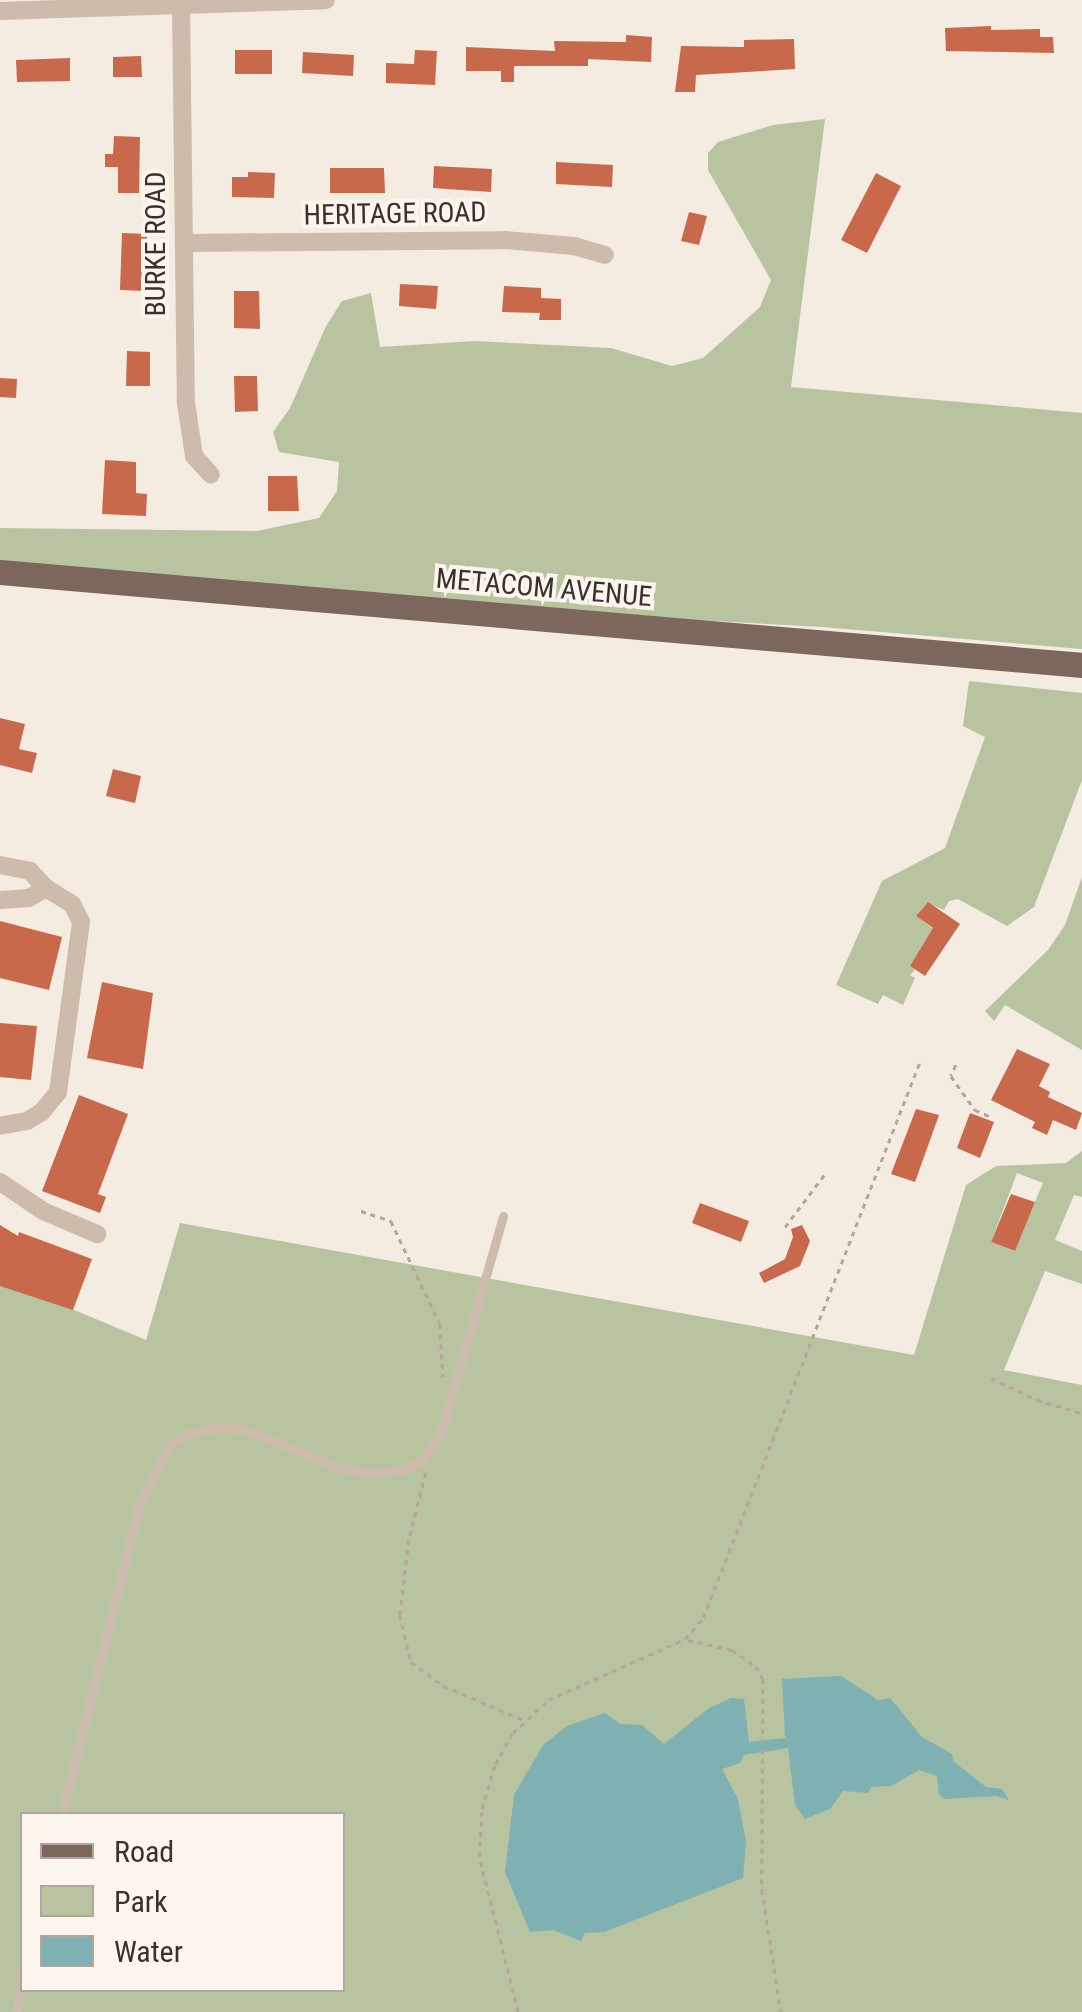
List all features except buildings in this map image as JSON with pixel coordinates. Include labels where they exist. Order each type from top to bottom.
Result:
[{"type":"main road","name":"METACOM AVENUE","points":[[0,572],[1082,665]]},
{"type":"street","points":[[0,10],[326,0]]},
{"type":"street","name":"BURKE ROAD","points":[[181,5],[189,437],[194,456],[210,475]]},
{"type":"street","name":"HERITAGE ROAD","points":[[184,243],[505,240],[574,246],[605,255]]},
{"type":"street","points":[[0,865],[30,872],[46,888],[72,904],[80,922],[62,1080],[44,1110],[27,1121],[0,1126]]},
{"type":"street","points":[[0,900],[29,898],[46,888]]},
{"type":"street","points":[[0,1182],[43,1211],[97,1234]]},
{"type":"lane","points":[[62,1812],[139,1505],[170,1445],[186,1434],[222,1426],[252,1432],[333,1466],[365,1474],[401,1472],[432,1450],[466,1358],[504,1216]]},
{"type":"path","points":[[518,2012],[483,1884],[479,1834],[495,1764],[524,1720],[566,1689],[685,1640],[703,1618],[921,1060]]},
{"type":"path","points":[[956,1065],[951,1076],[975,1110],[989,1116]]},
{"type":"path","points":[[784,1227],[824,1175]]},
{"type":"path","points":[[361,1211],[391,1221],[440,1324],[444,1383]]},
{"type":"path","points":[[991,1378],[1037,1400],[1082,1414]]},
{"type":"path","points":[[432,1450],[409,1540],[400,1615],[411,1662],[444,1686],[524,1720]]},
{"type":"path","points":[[685,1640],[732,1650],[756,1666],[763,1679],[762,1890],[781,2012]]},
{"type":"green space","points":[[825,119],[791,387],[1082,413],[1082,649],[822,627],[569,613],[0,562],[0,528],[257,531],[319,518],[337,491],[339,462],[279,452],[273,432],[290,408],[326,326],[342,301],[371,293],[380,347],[475,341],[611,348],[672,366],[703,358],[760,307],[771,280],[708,170],[708,153],[718,142],[773,125]]},
{"type":"green space","points":[[969,681],[1082,693],[1082,780],[1034,907],[1007,926],[958,899],[949,901],[944,910],[927,903],[916,916],[933,929],[910,966],[915,970],[910,975],[915,978],[903,1005],[883,995],[878,1004],[836,985],[882,881],[945,848],[985,737],[963,726]]},
{"type":"green space","points":[[1082,877],[1082,1050],[1005,1005],[994,1021],[985,1011],[1048,950],[1065,925]]},
{"type":"green space","points":[[1082,1151],[1082,1197],[1074,1195],[1055,1240],[1082,1251],[1082,1284],[1045,1271],[1004,1370],[1082,1385],[1082,2012],[0,2012],[0,1279],[146,1340],[180,1223],[914,1355],[966,1185],[996,1166],[1066,1163]],"holes":[[[1017,1173],[1043,1183],[1014,1251],[991,1242]]]},
{"type":"water","points":[[841,1676],[878,1700],[890,1698],[922,1737],[952,1754],[953,1761],[986,1787],[1002,1789],[1009,1800],[996,1796],[945,1799],[939,1794],[937,1776],[919,1770],[891,1786],[871,1787],[868,1793],[843,1791],[830,1809],[805,1819],[795,1805],[788,1748],[744,1755],[740,1763],[722,1769],[738,1799],[746,1842],[743,1878],[604,1932],[585,1933],[581,1941],[553,1930],[530,1932],[505,1872],[514,1795],[543,1745],[567,1726],[605,1713],[620,1724],[642,1725],[664,1744],[709,1708],[731,1698],[744,1699],[749,1742],[785,1738],[782,1679]]}]
